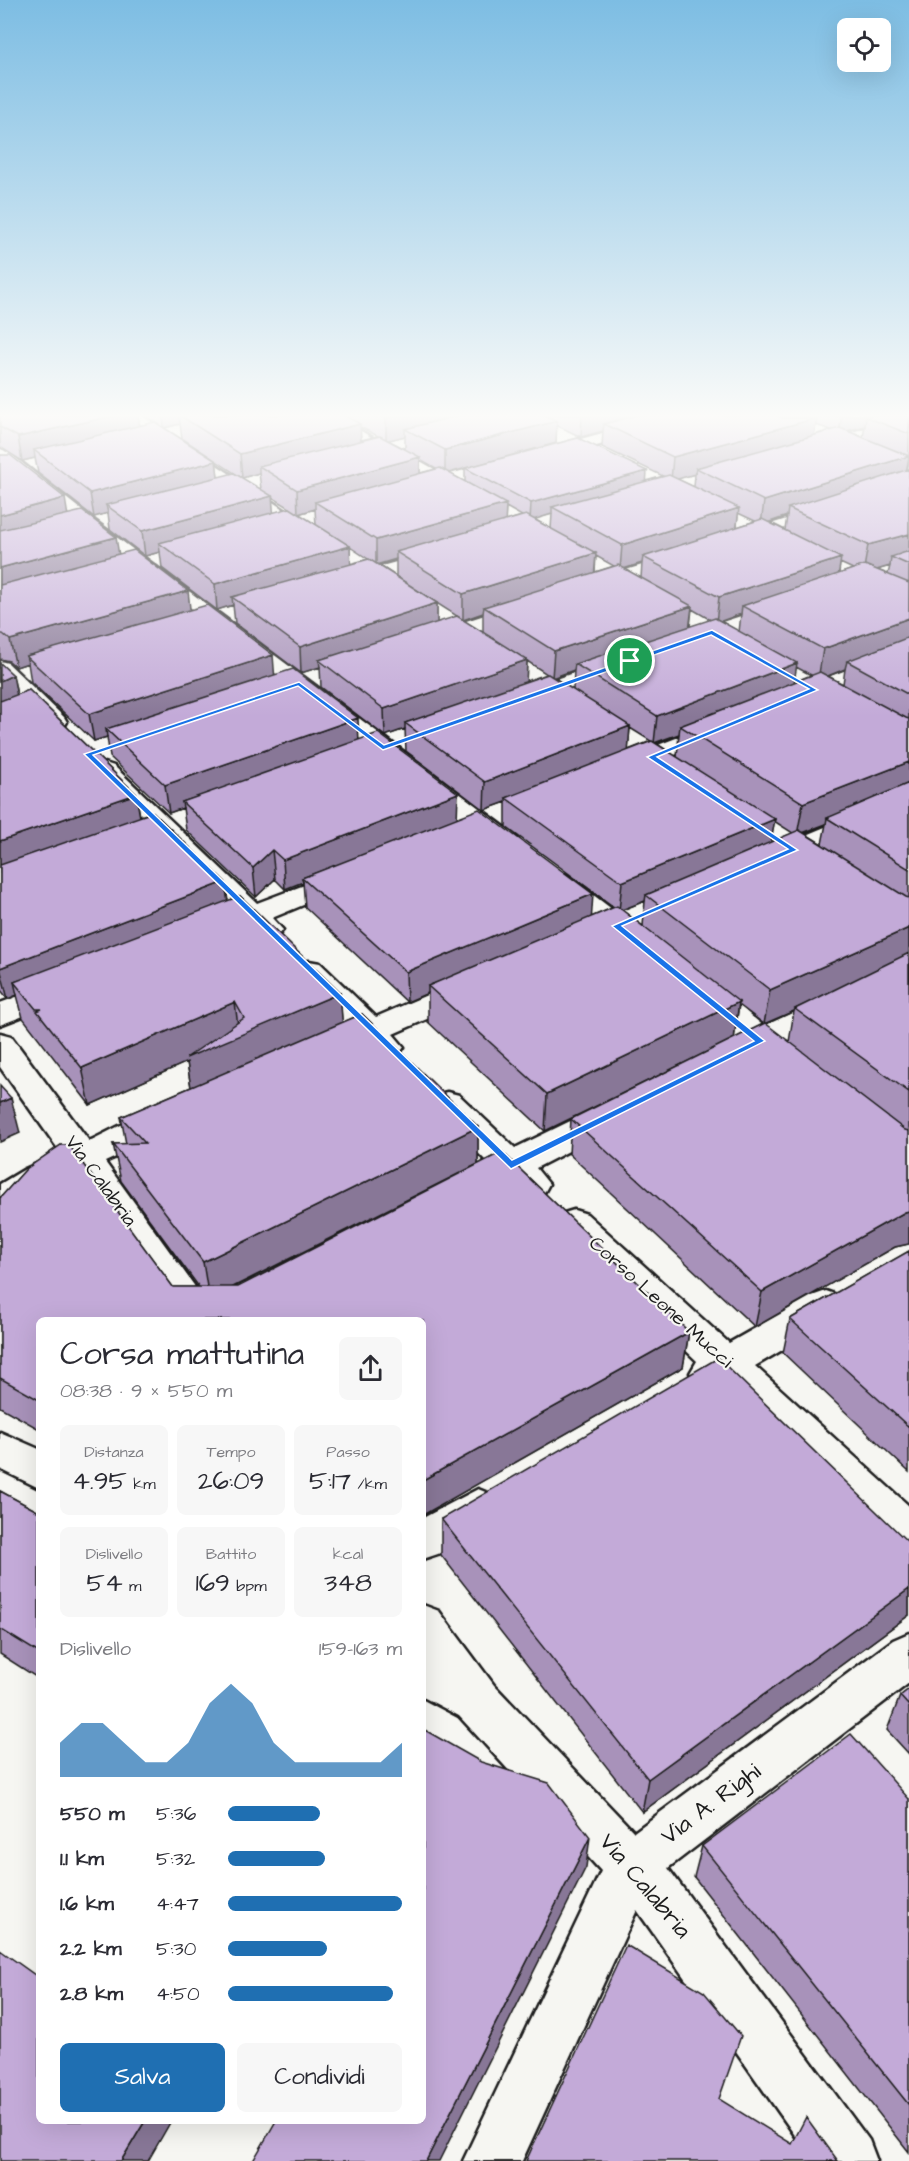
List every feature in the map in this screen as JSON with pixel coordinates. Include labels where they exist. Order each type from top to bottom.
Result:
[{"type":"street","points":[[77,516],[531,860],[652,955]]},
{"type":"street","points":[[275,516],[284,526],[353,562],[401,593]]},
{"type":"street","points":[[572,594],[758,534],[804,516]]},
{"type":"street","points":[[284,526],[318,517]]},
{"type":"street","points":[[729,520],[779,544]]},
{"type":"street","points":[[317,591],[353,562],[462,549]]},
{"type":"street","points":[[588,563],[646,595]]},
{"type":"street","points":[[405,648],[449,624],[549,601]]},
{"type":"street","points":[[668,648],[722,638],[809,601]]},
{"type":"street","points":[[683,616],[722,638]]},
{"type":"street","points":[[449,624],[478,644]]},
{"type":"street","points":[[598,777],[661,763],[760,712],[804,684],[909,654]]},
{"type":"street","points":[[504,705],[538,682],[635,659]]},
{"type":"street","name":"Corso Leone Mucci","points":[[11,675],[28,709],[163,827],[511,1165],[909,1533]]},
{"type":"street","points":[[538,682],[576,707]]},
{"type":"street","points":[[804,684],[843,706]]},
{"type":"street","points":[[623,738],[661,763]]},
{"type":"street","points":[[752,867],[909,800]]},
{"type":"street","points":[[448,836],[513,810]]},
{"type":"street","points":[[209,932],[372,867]]},
{"type":"street","points":[[584,940],[648,912]]},
{"type":"street","points":[[719,1062],[909,968]]},
{"type":"street","points":[[680,976],[807,1076]]},
{"type":"street","points":[[0,1015],[88,980]]},
{"type":"street","points":[[329,1049],[489,981]]},
{"type":"street","name":"Via Calabria","points":[[0,1043],[83,1157],[212,1316]]},
{"type":"street","points":[[469,1186],[636,1103]]},
{"type":"street","points":[[0,1201],[37,1178],[190,1110]]},
{"type":"street","points":[[676,1392],[858,1288]]},
{"type":"street","points":[[0,1449],[36,1468]]},
{"type":"street","points":[[426,1538],[504,1493]]},
{"type":"street","name":"Via Calabria","points":[[426,1630],[477,1701],[660,1897],[848,2161]]},
{"type":"street","name":"Via A. Righi","points":[[492,2161],[631,1865],[909,1655]]},
{"type":"street","points":[[426,1675],[477,1701]]},
{"type":"building","points":[[61,516],[88,516],[116,537],[0,568],[0,530]]},
{"type":"building","points":[[121,516],[198,516],[142,531]]},
{"type":"building","points":[[261,516],[302,516],[350,546],[215,584],[159,543]]},
{"type":"building","points":[[337,516],[463,516],[376,540]]},
{"type":"building","points":[[528,516],[596,553],[463,594],[396,552]]},
{"type":"building","points":[[568,516],[714,516],[622,545]]},
{"type":"building","points":[[805,516],[909,516],[909,534],[868,545]]},
{"type":"building","points":[[762,519],[841,558],[719,597],[643,557]]},
{"type":"building","points":[[134,550],[188,591],[10,640],[0,634],[0,585]]},
{"type":"building","points":[[909,551],[909,565],[891,557]]},
{"type":"building","points":[[369,559],[437,603],[300,647],[232,597]]},
{"type":"building","points":[[618,565],[692,606],[554,651],[484,607]]},
{"type":"building","points":[[865,565],[909,583],[909,618],[823,649],[742,606]]},
{"type":"building","points":[[207,605],[273,655],[89,714],[26,656]]},
{"type":"building","points":[[457,616],[527,660],[384,709],[319,660]]},
{"type":"building","points":[[715,618],[797,663],[657,716],[575,664]]},
{"type":"building","points":[[909,637],[909,695],[847,661]]},
{"type":"building","points":[[0,663],[13,675],[0,681]]},
{"type":"building","points":[[293,669],[358,718],[165,785],[106,729]]},
{"type":"building","points":[[820,672],[909,719],[909,762],[803,803],[680,726]]},
{"type":"building","points":[[548,674],[630,726],[485,782],[405,723]]},
{"type":"building","points":[[29,690],[136,794],[0,841],[0,701]]},
{"type":"building","points":[[378,733],[458,793],[283,860],[272,850],[253,868],[182,802]]},
{"type":"building","points":[[652,741],[775,819],[622,882],[506,798]]},
{"type":"building","points":[[909,783],[909,869],[827,818]]},
{"type":"building","points":[[479,809],[593,894],[406,972],[302,878]]},
{"type":"building","points":[[153,812],[225,882],[0,968],[0,865]]},
{"type":"building","points":[[799,830],[909,898],[909,928],[770,990],[646,895]]},
{"type":"building","points":[[240,896],[340,993],[186,1058],[244,1018],[235,1002],[82,1068],[37,1011],[42,1009],[36,1009],[14,982]]},
{"type":"building","points":[[617,906],[739,1002],[547,1094],[428,986]]},
{"type":"building","points":[[909,953],[909,1092],[795,1009]]},
{"type":"building","points":[[362,1014],[478,1127],[203,1262],[113,1144],[145,1143],[121,1117]]},
{"type":"building","points":[[765,1023],[909,1131],[909,1211],[762,1292],[571,1119]]},
{"type":"building","points":[[0,1086],[11,1098],[0,1103]]},
{"type":"building","points":[[61,1145],[69,1145],[173,1287],[238,1287],[502,1152],[689,1332],[426,1478],[426,1317],[36,1317],[36,1398],[0,1378],[0,1198],[26,1169]]},
{"type":"building","points":[[909,1251],[909,1427],[790,1319]]},
{"type":"building","points":[[718,1358],[909,1543],[909,1589],[648,1779],[441,1519]]},
{"type":"building","points":[[0,1491],[36,1510],[36,1651],[0,1629]]},
{"type":"building","points":[[909,1689],[909,1706],[900,1696]]},
{"type":"building","points":[[426,1731],[481,1762],[549,1783],[590,1837],[426,2161],[253,2161],[274,2124],[426,2124]]},
{"type":"building","points":[[851,1734],[909,1799],[909,2105],[702,1846]]},
{"type":"building","points":[[626,1945],[704,1992],[741,2036],[719,2099],[792,2144],[806,2117],[838,2161],[526,2161]]},
{"type":"building","points":[[0,1950],[36,1976],[36,2124],[143,2124],[121,2161],[0,2161]]},
{"type":"route","points":[[712,632],[814,690],[651,757],[794,850],[616,926],[761,1041],[511,1165],[88,754],[299,684],[383,748],[630,661],[712,632]]}]
